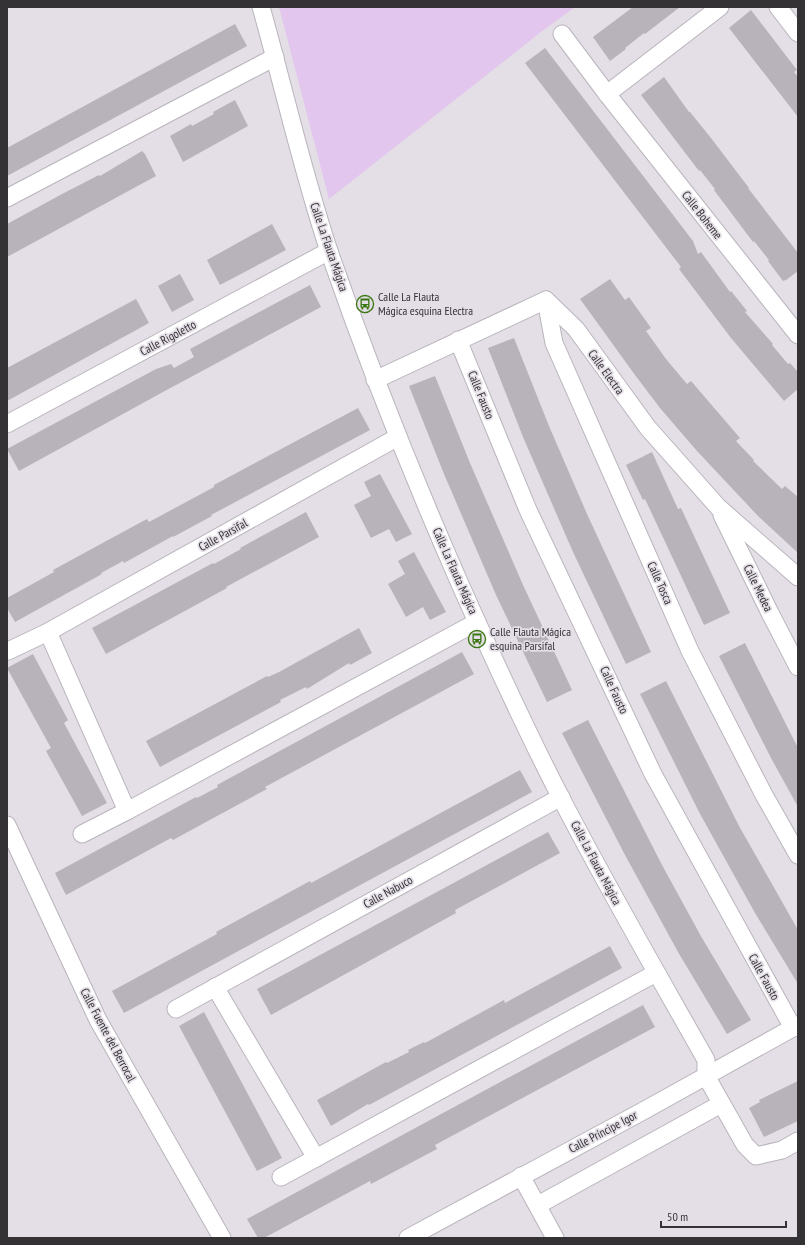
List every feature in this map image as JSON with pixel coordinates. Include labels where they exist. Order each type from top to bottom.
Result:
[{"type":"street","name":"Calle La Flauta Mágica","points":[[261,7],[310,190],[329,251],[375,380],[477,622],[513,699],[561,797],[656,973],[706,1060],[706,1076],[745,1145],[756,1156],[782,1150],[798,1141]]},
{"type":"street","points":[[607,94],[720,7]]},
{"type":"street","points":[[778,7],[798,33]]},
{"type":"street","name":"Calle Boheme","points":[[562,34],[607,94],[798,335]]},
{"type":"street","points":[[7,198],[275,57]]},
{"type":"street","name":"Calle Rigoletto","points":[[7,424],[329,251]]},
{"type":"street","points":[[375,380],[546,300]]},
{"type":"street","name":"Calle Electra","points":[[546,300],[576,329],[648,428],[718,507],[798,577]]},
{"type":"street","name":"Calle Tosca","points":[[546,300],[554,343],[690,651],[764,795],[798,855]]},
{"type":"street","name":"Calle Fausto","points":[[458,340],[528,510],[653,774],[795,1027]]},
{"type":"street","name":"Calle Parsifal","points":[[8,651],[48,632],[398,437]]},
{"type":"street","name":"Calle Medea","points":[[718,507],[798,667]]},
{"type":"street","points":[[82,834],[477,622]]},
{"type":"street","points":[[48,632],[127,811]]},
{"type":"street","name":"Calle Nabuco","points":[[176,1009],[561,797]]},
{"type":"street","name":"Calle Fuente del Berrocal","points":[[7,825],[98,1020],[222,1238]]},
{"type":"street","points":[[281,1177],[656,973]]},
{"type":"street","points":[[215,988],[316,1158]]},
{"type":"street","name":"Calle Príncipe Igor","points":[[408,1238],[795,1027]]},
{"type":"street","points":[[538,1205],[721,1104]]},
{"type":"street","points":[[521,1176],[555,1238]]},
{"type":"shaded area","points":[[279,7],[575,7],[541,32],[329,199]]},
{"type":"building","points":[[633,7],[680,7],[645,34],[644,33],[610,61],[593,37]]},
{"type":"building","points":[[751,10],[797,70],[794,72],[798,77],[798,117],[729,28]]},
{"type":"building","points":[[235,24],[247,46],[7,176],[7,148]]},
{"type":"building","points":[[545,48],[693,241],[698,254],[701,252],[730,292],[731,291],[747,311],[745,312],[788,364],[790,363],[798,372],[798,389],[784,401],[731,338],[679,269],[681,267],[525,63]]},
{"type":"building","points":[[664,77],[689,112],[711,138],[798,253],[798,271],[786,280],[783,281],[768,261],[769,260],[754,241],[753,242],[714,190],[715,189],[700,170],[699,171],[641,95]]},
{"type":"building","points":[[235,100],[248,126],[183,162],[170,136],[191,124],[192,126],[214,114],[213,112]]},
{"type":"building","points":[[142,151],[156,176],[7,257],[7,224],[64,193],[99,175],[100,176]]},
{"type":"building","points":[[272,224],[286,250],[220,285],[207,260]]},
{"type":"building","points":[[180,274],[194,300],[172,312],[158,286]]},
{"type":"building","points":[[610,279],[625,300],[629,297],[651,328],[646,331],[666,359],[687,384],[691,381],[740,438],[736,441],[754,460],[753,461],[782,489],[785,486],[798,497],[798,553],[758,516],[697,451],[660,408],[580,299]]},
{"type":"building","points":[[310,285],[321,307],[19,471],[7,449],[156,369],[171,364],[174,368],[194,357],[190,349]]},
{"type":"building","points":[[136,299],[149,323],[7,401],[7,368]]},
{"type":"building","points":[[514,338],[549,426],[587,514],[651,652],[626,664],[573,552],[523,437],[488,348]]},
{"type":"building","points":[[435,376],[470,463],[523,585],[572,690],[547,702],[496,595],[444,474],[409,386]]},
{"type":"building","points":[[358,408],[370,430],[124,563],[123,561],[15,622],[7,608],[7,598],[54,572],[53,570],[110,539],[147,519],[149,522],[214,487],[214,485]]},
{"type":"building","points":[[652,452],[678,509],[681,508],[730,613],[704,625],[645,499],[643,500],[626,465]]},
{"type":"building","points":[[380,474],[412,534],[396,542],[389,529],[371,538],[354,505],[371,496],[364,482]]},
{"type":"building","points":[[306,512],[319,537],[106,654],[92,628],[213,563],[214,564]]},
{"type":"building","points":[[414,552],[446,612],[430,620],[423,607],[406,617],[388,584],[405,574],[398,561]]},
{"type":"building","points":[[359,628],[372,653],[350,665],[349,663],[307,689],[306,687],[280,700],[281,702],[160,767],[146,741],[267,676],[268,677],[279,672]]},
{"type":"building","points":[[745,643],[798,748],[798,807],[771,758],[719,656]]},
{"type":"building","points":[[462,652],[474,674],[265,787],[267,789],[173,840],[171,838],[66,895],[55,873],[196,797],[197,798],[218,787],[217,785]]},
{"type":"building","points":[[33,654],[68,720],[64,723],[107,803],[82,816],[46,751],[51,748],[7,668]]},
{"type":"building","points":[[666,681],[739,826],[798,930],[798,984],[755,913],[699,812],[640,694]]},
{"type":"building","points":[[588,720],[662,865],[702,938],[751,1020],[727,1034],[678,952],[625,855],[562,733]]},
{"type":"building","points":[[520,770],[532,792],[124,1013],[112,991],[310,881],[311,883]]},
{"type":"building","points":[[548,832],[560,853],[455,910],[456,913],[271,1015],[257,989]]},
{"type":"building","points":[[610,946],[622,968],[369,1105],[368,1104],[331,1126],[317,1100],[386,1062],[387,1063],[409,1052],[408,1050],[424,1042],[425,1043],[504,1000],[505,1003]]},
{"type":"building","points":[[643,1005],[655,1027],[435,1145],[437,1149],[371,1184],[370,1181],[264,1238],[258,1238],[247,1219]]},
{"type":"building","points":[[204,1012],[282,1158],[257,1171],[179,1026]]},
{"type":"building","points":[[798,1081],[798,1121],[764,1137],[749,1108],[760,1102],[759,1100]]},
{"type":"place","name":"Calle La Flauta Mágica esquina Electra","points":[[365,304]]},
{"type":"place","name":"Calle Flauta Mágica esquina Parsifal","points":[[477,639]]}]
